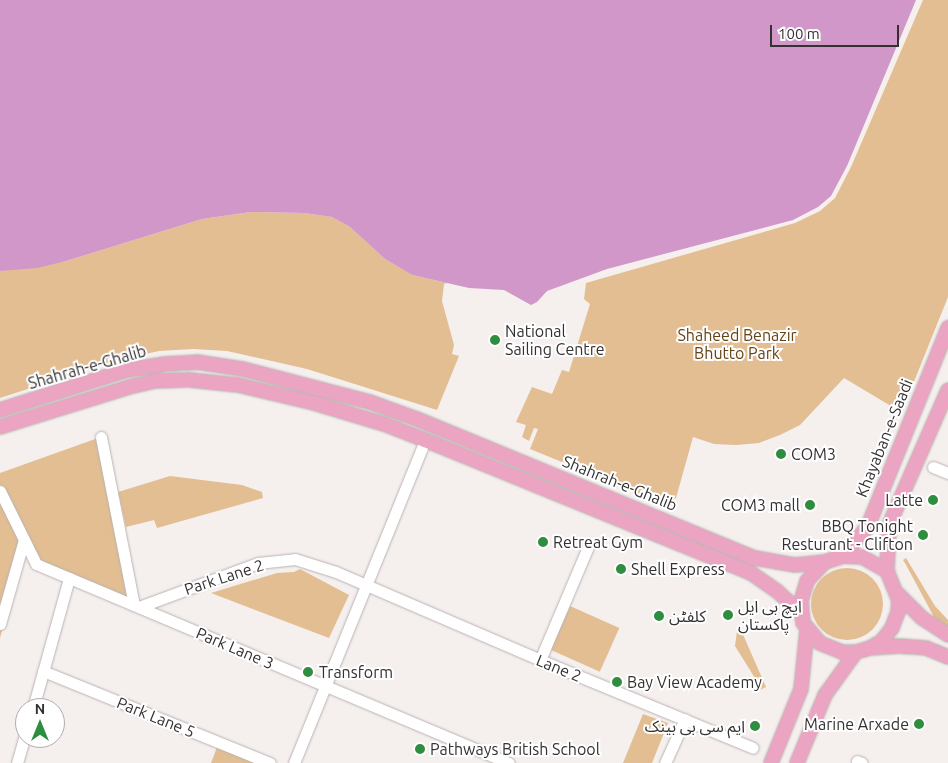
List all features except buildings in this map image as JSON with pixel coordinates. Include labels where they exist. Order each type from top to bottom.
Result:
[{"type":"main road","name":"Khayaban-e-Saadi","points":[[843,556],[868,526],[948,328]]},
{"type":"main road","name":"Shahrah-e-Ghalib","points":[[0,410],[127,370],[164,364],[197,362],[243,369],[319,387],[388,408],[755,558],[795,565],[825,562]]},
{"type":"main road","name":"Shahrah-e-Ghalib","points":[[0,428],[129,386],[156,381],[190,380],[238,385],[314,403],[381,423],[425,440]]},
{"type":"main road","points":[[948,390],[890,525],[887,551],[887,571],[898,594],[922,618],[948,635]]},
{"type":"main road","points":[[381,423],[389,420],[391,414],[388,408]]},
{"type":"main road","points":[[401,431],[400,421],[406,415]]},
{"type":"main road","points":[[425,440],[751,573],[778,590],[802,614]]},
{"type":"main road","points":[[887,571],[862,557],[843,556],[825,562],[807,581],[801,601],[803,623],[807,630],[820,643],[842,652],[899,646],[926,648],[948,657]]},
{"type":"main road","points":[[870,648],[882,641],[892,628],[898,612],[898,594]]},
{"type":"main road","points":[[771,763],[801,688],[807,630]]},
{"type":"main road","points":[[797,763],[825,695],[856,652]]},
{"type":"street","points":[[102,438],[136,606]]},
{"type":"street","points":[[294,763],[425,440]]},
{"type":"street","points":[[933,467],[948,473]]},
{"type":"street","name":"Park Lane 3","points":[[0,491],[36,564],[509,763]]},
{"type":"street","points":[[0,624],[24,540]]},
{"type":"street","points":[[540,660],[588,547]]},
{"type":"street","name":"Park Lane 2","points":[[136,606],[258,563],[295,559],[336,572],[366,586]]},
{"type":"street","points":[[36,698],[69,578]]},
{"type":"street","name":"Lane 2","points":[[366,586],[753,748]]},
{"type":"street","name":"Park Lane 5","points":[[43,671],[270,763]]},
{"type":"street","points":[[666,763],[685,720]]},
{"type":"street","points":[[19,762],[22,748]]},
{"type":"green space","name":"Shaheed Benazir Bhutto Park","points":[[923,0],[948,0],[948,297],[903,409],[896,409],[844,378],[800,425],[780,435],[759,443],[736,445],[714,444],[693,437],[676,498],[665,504],[530,449],[538,429],[534,428],[529,441],[522,437],[526,425],[516,422],[532,387],[552,394],[562,370],[569,372],[590,304],[584,299],[586,283],[795,223],[820,211],[835,198],[851,167]]},
{"type":"green space","points":[[251,212],[304,213],[332,217],[350,227],[385,259],[412,275],[447,283],[444,284],[442,301],[454,345],[452,354],[459,356],[437,410],[307,369],[227,351],[193,349],[159,351],[114,361],[0,398],[0,271],[66,261],[202,219]]},
{"type":"green space","points":[[98,438],[131,604],[36,564],[26,544],[0,638],[0,473]]},
{"type":"green space","points":[[170,476],[242,485],[262,492],[263,498],[157,528],[154,520],[126,527],[118,492]]},
{"type":"green space","points":[[906,558],[935,606],[948,620],[948,628],[934,617],[903,560]]},
{"type":"green space","points":[[847,568],[867,574],[877,584],[883,604],[877,624],[867,634],[847,640],[827,634],[817,624],[811,604],[817,584],[827,574]]},
{"type":"green space","points":[[300,569],[349,595],[329,638],[211,593],[277,573],[294,572]]},
{"type":"green space","points":[[570,606],[619,628],[600,672],[550,650]]},
{"type":"green space","points":[[741,630],[766,687],[758,691],[758,683],[735,646],[737,631]]},
{"type":"green space","points":[[643,714],[668,723],[652,763],[623,763]]},
{"type":"green space","points":[[219,742],[270,763],[211,763]]},
{"type":"shaded area","points":[[0,0],[916,0],[847,166],[831,196],[818,207],[793,220],[607,269],[547,291],[537,302],[531,305],[504,290],[469,288],[412,275],[385,259],[350,227],[332,217],[304,213],[251,212],[202,219],[66,261],[37,268],[0,271]]},
{"type":"place","name":"National Sailing Centre","points":[[495,340]]},
{"type":"place","name":"COM3","points":[[781,454]]},
{"type":"place","name":"Latte","points":[[933,500]]},
{"type":"place","name":"COM3 mall","points":[[810,505]]},
{"type":"place","name":"BBQ Tonight Resturant - Clifton","points":[[923,535]]},
{"type":"place","name":"Retreat Gym","points":[[543,542]]},
{"type":"place","name":"Shell Express","points":[[621,569]]},
{"type":"place","name":"ایچ بی ایل پاکستان","points":[[728,615]]},
{"type":"place","name":"کلفٹن","points":[[659,616]]},
{"type":"place","name":"Transform","points":[[308,672]]},
{"type":"place","name":"Bay View Academy","points":[[617,682]]},
{"type":"place","name":"Marine Arxade","points":[[919,724]]},
{"type":"place","name":"ایم سی بی بینک","points":[[755,726]]},
{"type":"place","name":"Pathways British School","points":[[420,749]]}]
